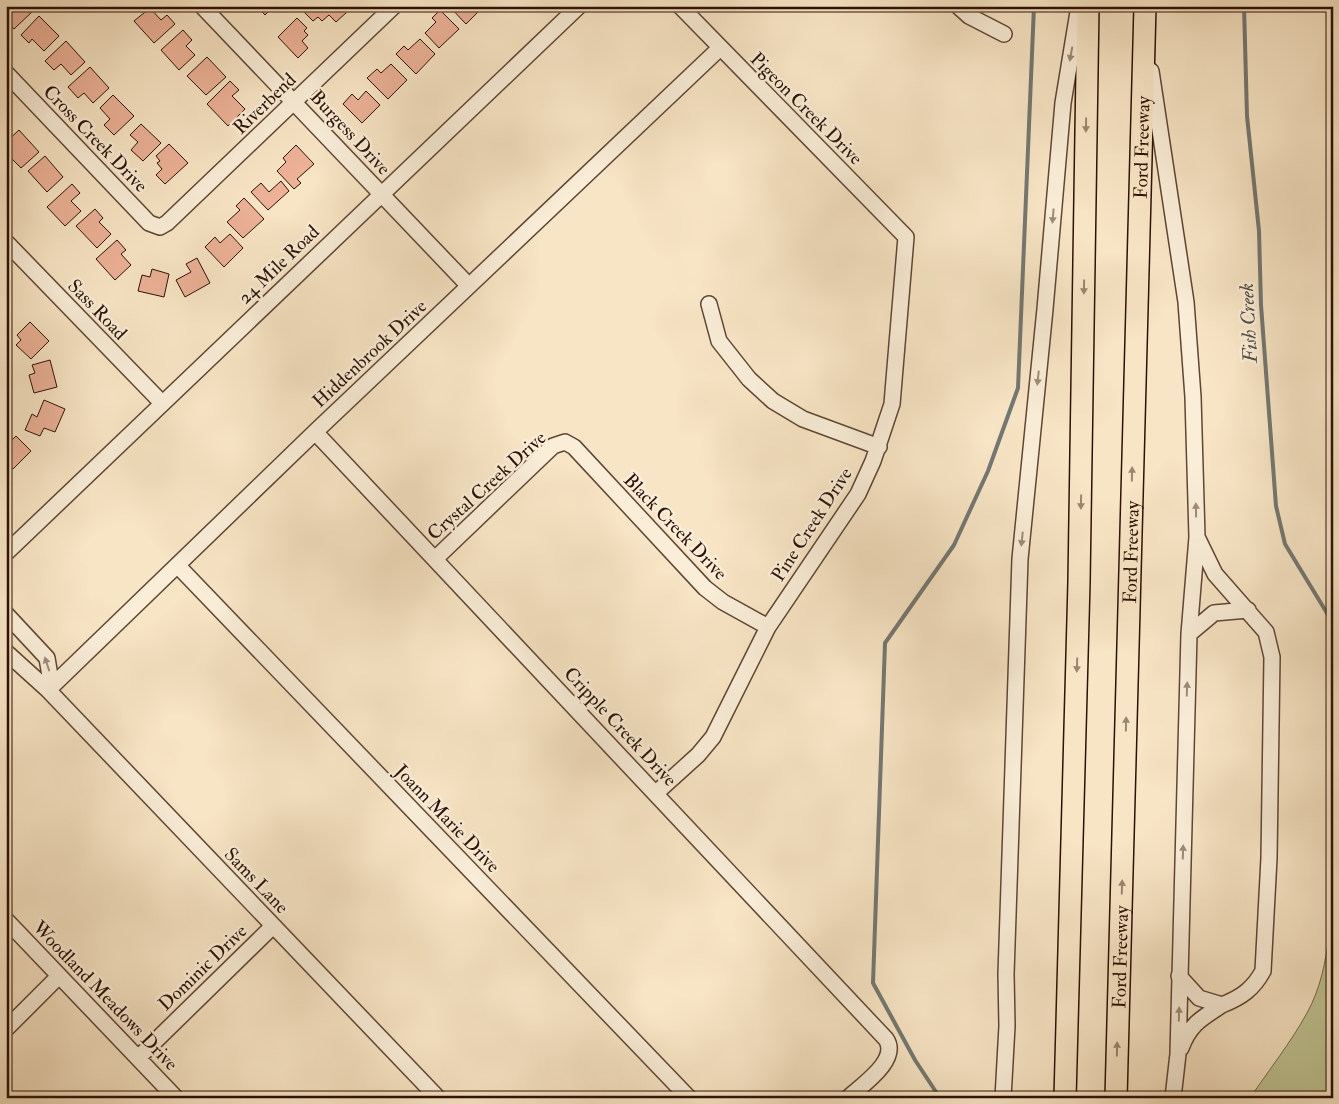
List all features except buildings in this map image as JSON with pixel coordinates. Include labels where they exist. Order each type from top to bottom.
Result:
[{"type":"highway","points":[[1065,1098],[1079,582],[1088,6]]},
{"type":"highway","name":"Ford Freeway","points":[[1116,1098],[1145,6]]},
{"type":"street","name":"Burgess Drive","points":[[202,6],[469,286]]},
{"type":"street","name":"Riverbend","points":[[160,227],[167,223],[394,6]]},
{"type":"street","name":"24 Mile Road","points":[[6,553],[579,6]]},
{"type":"street","name":"Pigeon Creek Drive","points":[[680,6],[906,237]]},
{"type":"street","points":[[958,6],[969,16],[1004,34]]},
{"type":"street","points":[[1003,1098],[1007,1026],[1006,964],[1020,558],[1046,309],[1063,103],[1079,6]]},
{"type":"street","points":[[1144,30],[1186,302],[1193,397],[1197,537],[1189,634],[1178,1054],[1173,1098]]},
{"type":"street","name":"Hiddenbrook Drive","points":[[48,690],[720,48]]},
{"type":"street","name":"Cross Creek Drive","points":[[6,73],[149,223],[160,227]]},
{"type":"street","name":"Pine Creek Drive","points":[[656,793],[698,755],[713,737],[768,627],[858,494],[879,447],[892,404],[906,237]]},
{"type":"street","name":"Sass Road","points":[[6,242],[162,403]]},
{"type":"street","points":[[709,304],[719,341],[749,379],[773,401],[803,419],[879,447]]},
{"type":"street","name":"Cripple Creek Drive","points":[[316,432],[886,1039],[890,1052],[884,1063],[848,1098]]},
{"type":"street","name":"Crystal Creek Drive","points":[[436,558],[553,446],[565,442]]},
{"type":"street","name":"Black Creek Drive","points":[[565,442],[572,445],[682,566],[705,588],[723,602],[768,627]]},
{"type":"street","points":[[1178,1054],[1187,1032],[1200,1019],[1222,1005],[1242,997],[1256,985],[1263,971],[1269,858],[1272,657],[1266,632],[1216,574],[1197,537]]},
{"type":"street","name":"Joann Marie Drive","points":[[178,566],[689,1098]]},
{"type":"street","points":[[1189,634],[1214,613],[1248,610]]},
{"type":"street","points":[[6,614],[47,658],[50,666],[48,690]]},
{"type":"street","name":"Sams Lane","points":[[6,652],[48,690],[438,1098]]},
{"type":"street","name":"Woodland Meadows Drive","points":[[6,920],[176,1098]]},
{"type":"street","name":"Dominic Drive","points":[[138,1058],[273,926]]},
{"type":"street","points":[[6,1029],[59,976]]},
{"type":"street","points":[[1179,976],[1199,998],[1222,1005]]},
{"type":"green space","points":[[1333,849],[1333,1098],[1250,1098],[1294,1035],[1316,994],[1322,974],[1329,933]]},
{"type":"waterway","points":[[940,1098],[915,1060],[873,983],[885,643],[954,545],[988,471],[1018,388],[1034,6]]},
{"type":"waterway","name":"Fish Creek","points":[[1244,6],[1247,116],[1259,231],[1261,305],[1276,506],[1285,544],[1333,623]]}]
